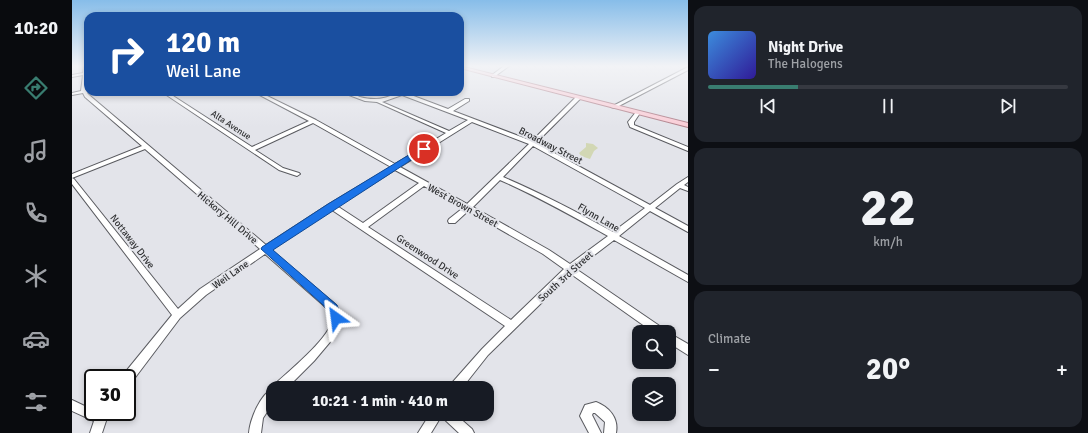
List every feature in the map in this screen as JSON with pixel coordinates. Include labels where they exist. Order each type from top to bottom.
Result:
[{"type":"main road","points":[[532,86],[688,125]]},
{"type":"street","points":[[613,107],[653,86]]},
{"type":"street","points":[[72,94],[84,91]]},
{"type":"street","name":"Hickory Hill Drive","points":[[91,96],[145,147],[266,249],[333,308],[336,318],[330,335],[286,381]]},
{"type":"street","name":"Alta Avenue","points":[[170,96],[252,149],[314,122]]},
{"type":"street","name":"West Brown Street","points":[[264,96],[314,122],[540,249],[651,325]]},
{"type":"street","points":[[357,96],[379,102],[449,133]]},
{"type":"street","points":[[379,102],[394,96]]},
{"type":"street","name":"Broadway Street","points":[[409,96],[532,144],[688,229]]},
{"type":"street","points":[[452,221],[468,208],[578,98]]},
{"type":"street","points":[[449,112],[467,100]]},
{"type":"street","points":[[638,113],[631,122],[632,126],[688,149]]},
{"type":"street","name":"Weil Lane","points":[[135,369],[177,315],[204,292],[331,206],[471,120]]},
{"type":"street","points":[[72,176],[145,147]]},
{"type":"street","points":[[252,149],[281,170],[297,174]]},
{"type":"street","name":"Flynn Lane","points":[[498,177],[540,195],[688,279]]},
{"type":"street","name":"South 3rd Street","points":[[461,381],[484,352],[570,269],[688,179]]},
{"type":"street","name":"Nottaway Drive","points":[[72,180],[177,315]]},
{"type":"street","points":[[363,227],[423,183]]},
{"type":"street","points":[[679,185],[688,189]]},
{"type":"street","name":"Greenwood Drive","points":[[331,206],[512,326]]},
{"type":"street","points":[[676,342],[688,350]]},
{"type":"street","points":[[255,433],[256,421],[266,404]]},
{"type":"street","points":[[72,405],[84,411]]},
{"type":"street","points":[[594,433],[586,416],[589,409],[596,407],[605,413],[608,418],[612,429],[610,433]]},
{"type":"street","points":[[96,433],[100,421]]},
{"type":"street","points":[[424,433],[432,421]]},
{"type":"street","points":[[455,421],[468,433]]},
{"type":"green space","points":[[586,143],[593,144],[598,148],[594,151],[590,159],[581,156],[579,153],[586,147]]},
{"type":"route","points":[[336,318],[333,308],[326,301],[266,249],[331,206],[424,149]]}]
